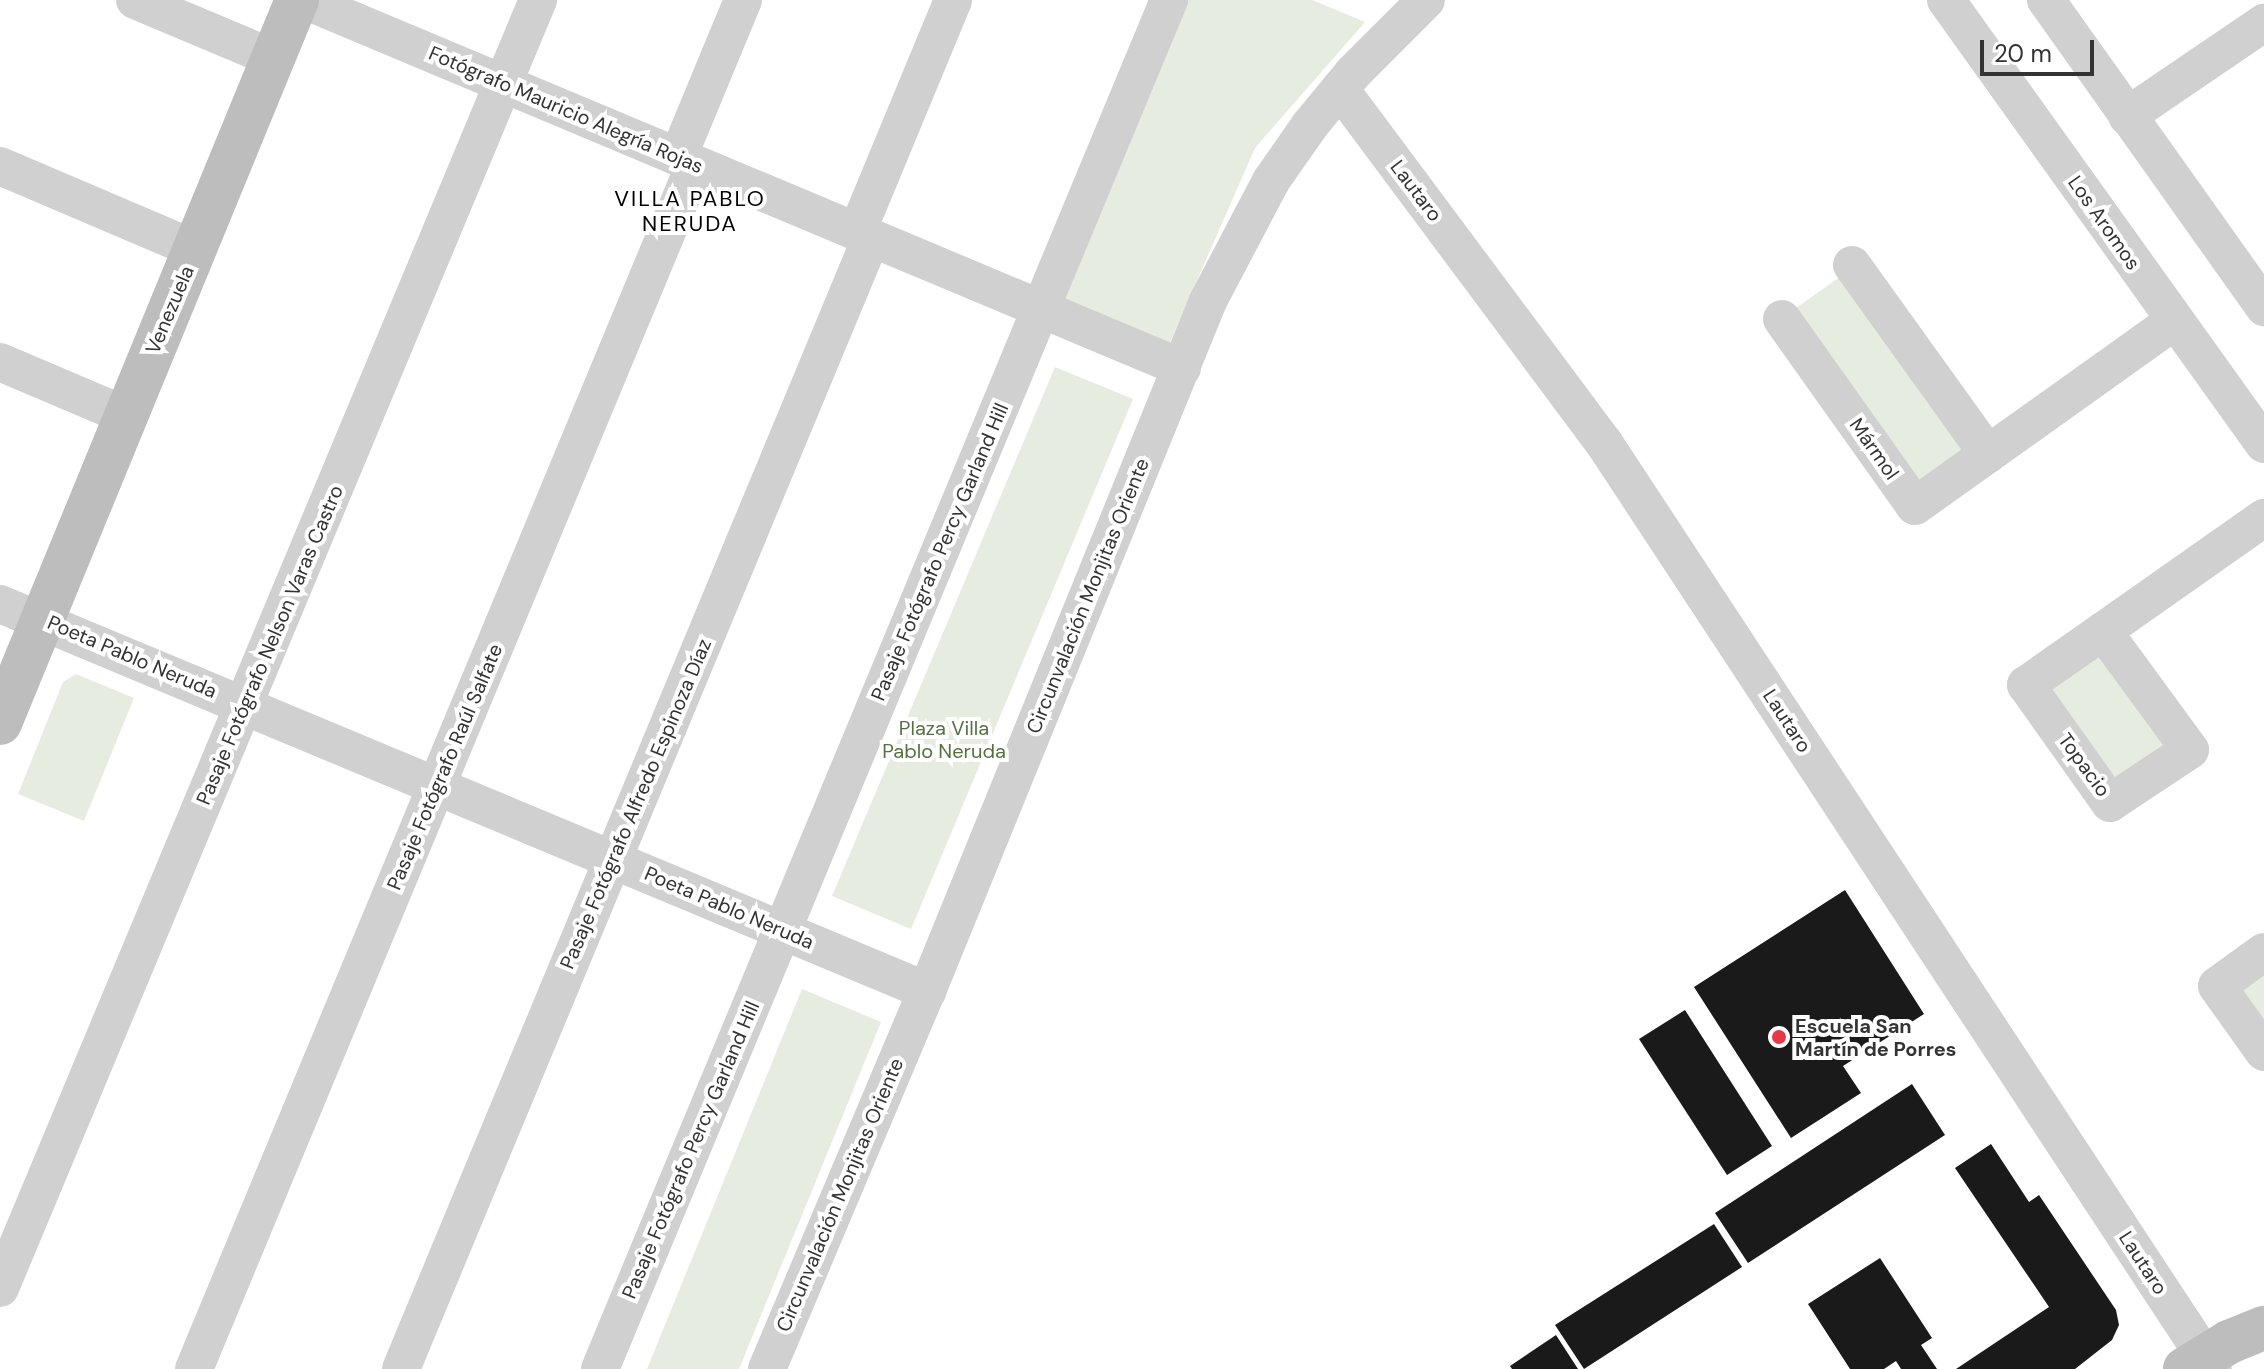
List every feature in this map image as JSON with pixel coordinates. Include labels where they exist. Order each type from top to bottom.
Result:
[{"type":"street","points":[[135,0],[273,58]]},
{"type":"street","name":"Venezuela","points":[[0,723],[125,415],[197,250],[297,0]]},
{"type":"street","name":"Fotógrafo Mauricio Alegría Rojas","points":[[304,0],[1182,368]]},
{"type":"street","name":"Pasaje Fotógrafo Nelson Varas Castro","points":[[0,1288],[538,0]]},
{"type":"street","name":"Pasaje Fotógrafo Raúl Salfate","points":[[194,1369],[437,785],[686,161],[743,0]]},
{"type":"street","name":"Pasaje Fotógrafo Alfredo Espinoza Díaz","points":[[401,1369],[613,859],[864,235],[953,0]]},
{"type":"street","name":"Pasaje Fotógrafo Percy Garland Hill","points":[[600,1369],[1169,0]]},
{"type":"street","name":"Circunvalación Monjitas Oriente","points":[[767,1369],[927,991],[1208,301],[1271,181],[1340,89],[1426,0]]},
{"type":"street","name":"Los Aromos","points":[[1946,0],[2264,444]]},
{"type":"street","points":[[2046,0],[2127,116],[2252,267],[2264,307]]},
{"type":"street","points":[[2127,116],[2264,23]]},
{"type":"street","name":"Lautaro","points":[[1340,89],[1604,443],[2201,1365]]},
{"type":"street","points":[[0,166],[197,250]]},
{"type":"street","points":[[1852,265],[1988,454]]},
{"type":"street","name":"Mármol","points":[[1782,319],[1915,506],[2174,321]]},
{"type":"street","points":[[0,362],[125,415]]},
{"type":"street","name":"Topacio","points":[[2103,631],[2190,750],[2110,803],[2026,685],[2264,518]]},
{"type":"street","name":"Poeta Pablo Neruda","points":[[0,604],[927,991]]},
{"type":"street","points":[[2264,952],[2217,986],[2264,1052]]},
{"type":"street","points":[[2201,1365],[2240,1336],[2264,1328]]},
{"type":"green space","points":[[1184,0],[1312,0],[1365,22],[1255,148],[1167,349],[1053,299]]},
{"type":"green space","points":[[1840,277],[1965,453],[1918,486],[1793,310]]},
{"type":"green space","name":"Plaza Villa Pablo Neruda","points":[[1055,367],[1133,399],[911,929],[832,896]]},
{"type":"green space","points":[[2107,651],[2172,746],[2113,786],[2048,691]]},
{"type":"green space","points":[[76,674],[134,698],[84,821],[18,794],[63,682]]},
{"type":"green space","points":[[2264,972],[2264,1023],[2240,988]]},
{"type":"green space","points":[[802,989],[881,1022],[739,1369],[647,1369]]},
{"type":"building","points":[[1845,890],[1924,1014],[1843,1066],[1861,1093],[1791,1138],[1694,987]]},
{"type":"building","points":[[1685,1010],[1772,1146],[1727,1175],[1639,1039]]},
{"type":"building","points":[[1912,1084],[1945,1135],[1748,1263],[1715,1213]]},
{"type":"building","points":[[1991,1144],[2029,1202],[2039,1195],[2116,1310],[2119,1325],[2112,1340],[2075,1369],[1956,1369],[2049,1307],[1955,1168]]},
{"type":"building","points":[[1714,1224],[1742,1267],[1584,1369],[1555,1325]]},
{"type":"building","points":[[1880,1258],[1932,1338],[1921,1345],[1937,1369],[1901,1369],[1896,1361],[1884,1369],[1850,1369],[1808,1304]]},
{"type":"building","points":[[1556,1335],[1578,1369],[1512,1369],[1510,1366]]},
{"type":"place","name":"Escuela San Martín de Porres","points":[[1779,1037]]},
{"type":"district","name":"VILLA PABLO NERUDA","points":[[690,210]]}]
